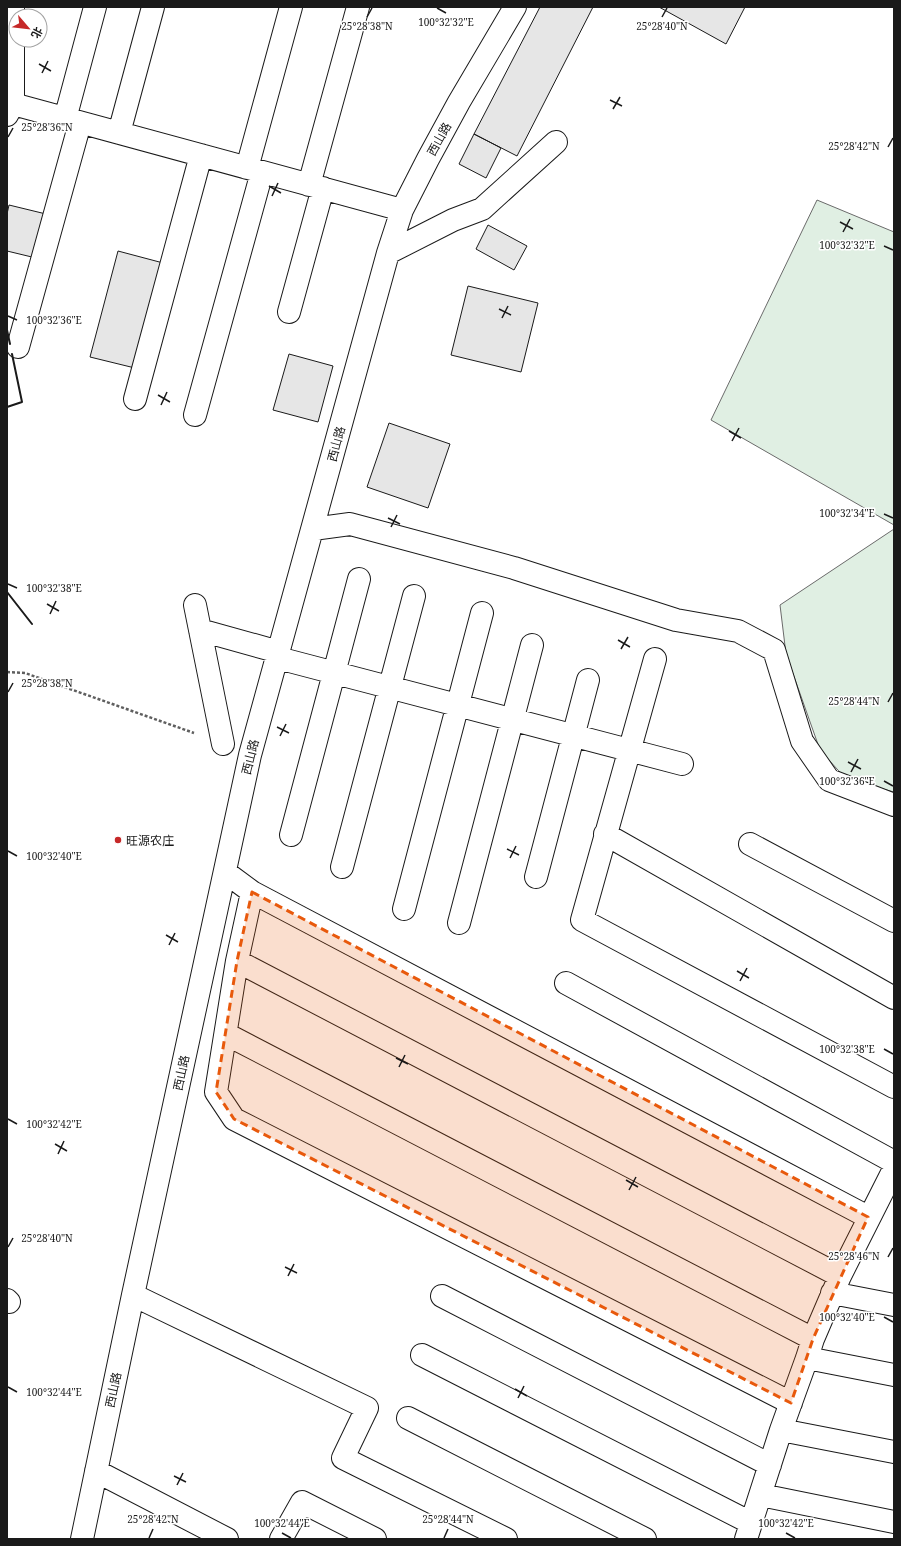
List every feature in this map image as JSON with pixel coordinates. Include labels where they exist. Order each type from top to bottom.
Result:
[{"type":"street","points":[[13,7],[10,110],[73,121],[402,210]]},
{"type":"street","points":[[18,348],[73,121],[96,7]]},
{"type":"street","points":[[118,133],[153,7]]},
{"type":"street","points":[[195,415],[254,170],[291,7]]},
{"type":"street","points":[[290,312],[316,187],[358,7]]},
{"type":"street","name":"西山路","points":[[82,1539],[133,1295],[250,755],[388,252],[402,210],[428,159],[459,102],[515,7]]},
{"type":"street","points":[[388,252],[453,220],[482,209],[556,142]]},
{"type":"street","points":[[135,399],[201,155]]},
{"type":"street","points":[[313,529],[350,524],[514,568],[676,620],[738,631],[774,650],[802,741],[829,780],[894,805]]},
{"type":"street","points":[[291,835],[359,579]]},
{"type":"street","points":[[342,867],[414,596]]},
{"type":"street","points":[[195,604],[223,744]]},
{"type":"street","points":[[404,909],[482,613]]},
{"type":"street","points":[[200,630],[334,673],[682,764]]},
{"type":"street","points":[[459,923],[532,645]]},
{"type":"street","points":[[655,659],[582,920],[894,1087]]},
{"type":"street","points":[[536,877],[588,680]]},
{"type":"street","points":[[605,834],[894,998]]},
{"type":"street","points":[[750,844],[894,921]]},
{"type":"street","points":[[225,872],[252,892],[868,1217]]},
{"type":"street","points":[[252,892],[237,961],[216,1092],[234,1119],[791,1403]]},
{"type":"street","points":[[237,961],[836,1284],[894,1305]]},
{"type":"street","points":[[566,984],[894,1162]]},
{"type":"street","points":[[226,1034],[810,1348],[894,1375]]},
{"type":"street","points":[[422,1355],[749,1531],[781,1430],[810,1348],[836,1284],[868,1217],[894,1169]]},
{"type":"street","points":[[133,1295],[367,1408],[343,1458],[506,1539]]},
{"type":"street","points":[[442,1296],[770,1465]]},
{"type":"street","points":[[408,1418],[645,1539]]},
{"type":"street","points":[[781,1430],[894,1452]]},
{"type":"street","points":[[96,1471],[227,1539]]},
{"type":"street","points":[[761,1495],[894,1522]]},
{"type":"street","points":[[281,1539],[302,1502],[375,1539]]},
{"type":"path","points":[[7,672],[25,673],[223,744]]},
{"type":"highlighted area","points":[[252,892],[868,1217],[813,1339],[791,1403],[234,1119],[216,1092],[237,961]]},
{"type":"green space","points":[[817,200],[894,232],[894,525],[711,420]]},
{"type":"green space","points":[[894,529],[894,792],[846,779],[820,750],[786,654],[780,605]]},
{"type":"building","points":[[540,7],[593,7],[517,156],[474,134]]},
{"type":"building","points":[[659,7],[745,7],[726,44]]},
{"type":"building","points":[[474,134],[501,148],[486,178],[459,164]]},
{"type":"building","points":[[9,205],[46,214],[36,258],[7,251],[7,214]]},
{"type":"building","points":[[488,225],[527,246],[514,270],[476,249]]},
{"type":"building","points":[[118,251],[167,264],[139,369],[90,357]]},
{"type":"building","points":[[468,286],[538,303],[521,372],[451,355]]},
{"type":"building","points":[[289,354],[333,366],[318,422],[273,410]]},
{"type":"building","points":[[389,423],[450,444],[428,508],[367,487]]},
{"type":"wall","points":[[7,330],[10,344]]},
{"type":"wall","points":[[7,407],[22,402],[12,354]]},
{"type":"wall","points":[[7,592],[32,624]]},
{"type":"place","name":"旺源农庄","points":[[118,840]]}]
